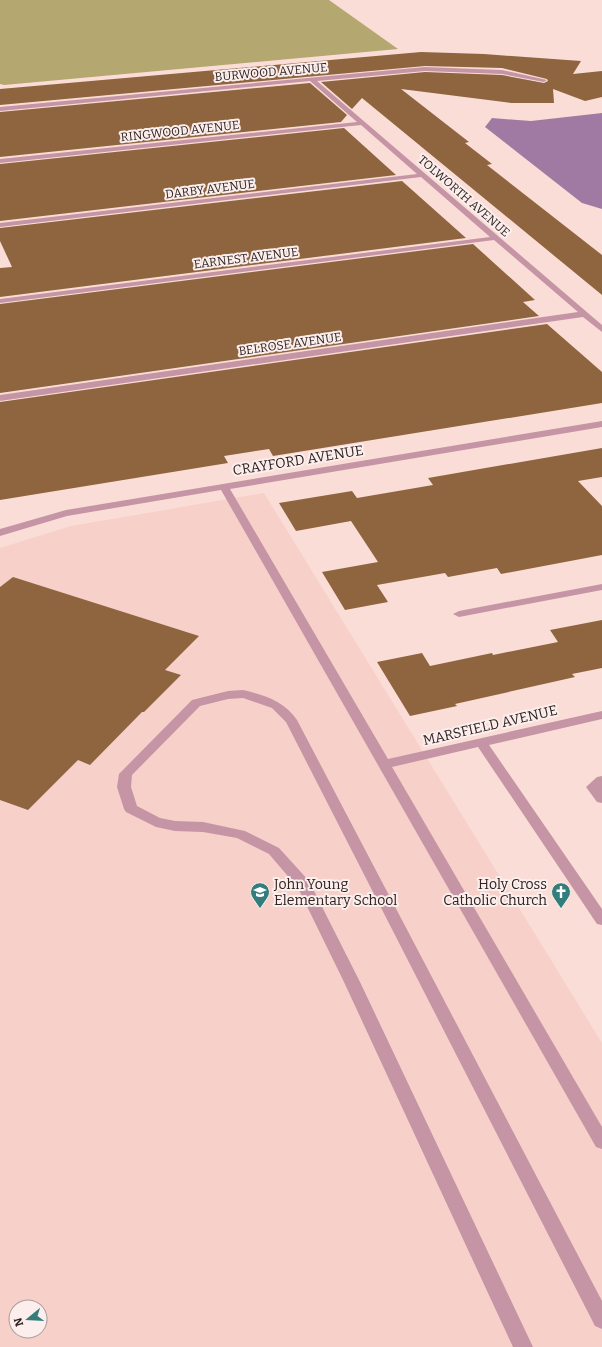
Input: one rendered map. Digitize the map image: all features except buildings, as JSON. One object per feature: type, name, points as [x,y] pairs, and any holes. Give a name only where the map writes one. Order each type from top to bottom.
[{"type":"street","name":"BURWOOD AVENUE","points":[[0,109],[424,69],[502,72],[544,80]]},
{"type":"street","name":"TOLWORTH AVENUE","points":[[311,79],[602,329]]},
{"type":"street","name":"RINGWOOD AVENUE","points":[[0,161],[362,123]]},
{"type":"street","name":"DARBY AVENUE","points":[[0,225],[423,175]]},
{"type":"street","name":"EARNEST AVENUE","points":[[0,301],[496,238]]},
{"type":"street","name":"BELROSE AVENUE","points":[[0,398],[584,314]]},
{"type":"street","name":"CRAYFORD AVENUE","points":[[0,533],[28,523],[66,513],[602,424]]},
{"type":"street","points":[[224,487],[602,1142]]},
{"type":"street","points":[[459,614],[602,587]]},
{"type":"street","points":[[523,1347],[352,982],[304,885],[274,851],[240,834],[204,827],[175,826],[156,822],[131,809],[124,787],[126,774],[196,703],[228,695],[243,694],[260,698],[276,705],[291,720],[602,1320]]},
{"type":"street","name":"MARSFIELD AVENUE","points":[[384,764],[602,715]]},
{"type":"street","points":[[481,742],[602,920]]},
{"type":"street","points":[[602,780],[593,787],[602,799]]},
{"type":"shaded area","points":[[0,0],[329,0],[398,49],[4,85],[0,84]]},
{"type":"shaded area","points":[[602,113],[602,209],[582,203],[485,127],[492,118],[531,121]]},
{"type":"shaded area","name":"John Young Elementary School","points":[[264,493],[602,1043],[602,1347],[0,1347],[0,548],[71,526]]},
{"type":"place","name":"John Young Elementary School","points":[[260,909]]},
{"type":"place","name":"Holy Cross Catholic Church","points":[[561,909]]}]
